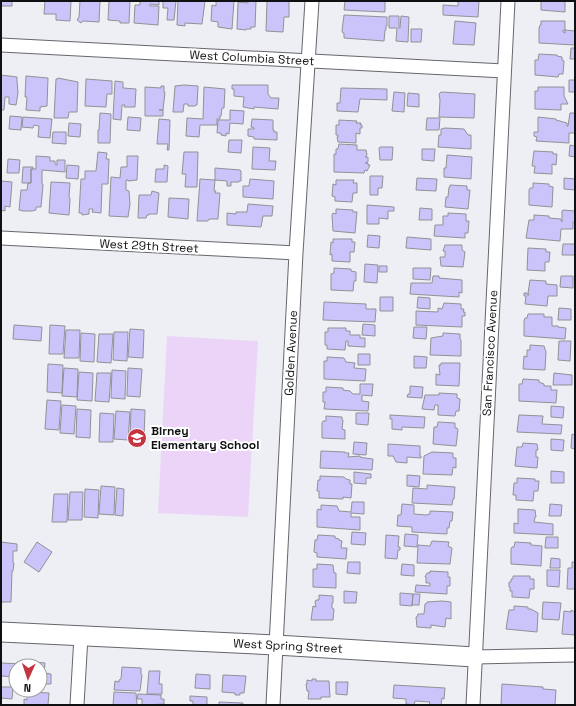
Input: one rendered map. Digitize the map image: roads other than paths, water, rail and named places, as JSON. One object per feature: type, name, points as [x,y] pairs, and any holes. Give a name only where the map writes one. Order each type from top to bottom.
[{"type":"street","name":"Golden Avenue","points":[[273,705],[296,253],[312,1]]},
{"type":"street","name":"San Francisco Avenue","points":[[473,705],[508,1]]},
{"type":"street","name":"West Columbia Street","points":[[1,45],[504,71]]},
{"type":"street","name":"West 29th Street","points":[[1,238],[296,253]]},
{"type":"street","name":"West Spring Street","points":[[1,632],[276,645],[475,657],[575,655]]},
{"type":"street","points":[[77,705],[81,636]]},
{"type":"place","name":"Birney Elementary School","points":[[137,438]]}]
